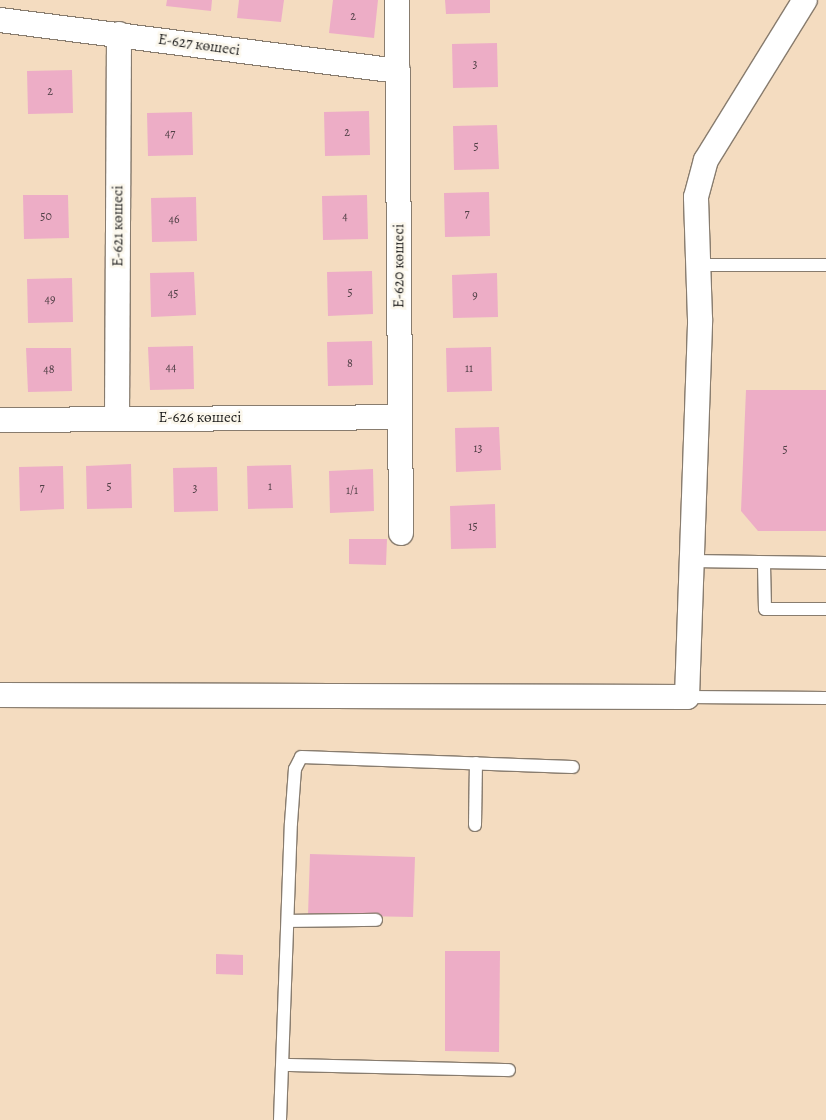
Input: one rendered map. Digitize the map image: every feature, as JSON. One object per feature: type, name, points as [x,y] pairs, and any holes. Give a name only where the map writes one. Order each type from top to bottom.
[{"type":"street","name":"Е-620 көшесі","points":[[397,0],[401,533]]},
{"type":"street","points":[[0,694],[687,696],[692,561],[698,266],[696,197],[706,160],[805,0]]},
{"type":"street","name":"Е-627 көшесі","points":[[0,20],[119,34],[398,72]]},
{"type":"street","name":"Е-621 көшесі","points":[[118,419],[119,34]]},
{"type":"street","name":"Е-626 көшесі","points":[[0,420],[400,417]]},
{"type":"lane","points":[[698,266],[826,266]]},
{"type":"lane","points":[[692,561],[764,565],[826,563]]},
{"type":"lane","points":[[764,565],[765,609],[826,609]]},
{"type":"lane","points":[[687,696],[826,698]]},
{"type":"lane","points":[[280,1120],[285,1065],[295,769],[301,757],[573,767]]},
{"type":"lane","points":[[475,826],[476,764]]},
{"type":"lane","points":[[289,921],[376,920]]},
{"type":"lane","points":[[285,1065],[509,1070]]},
{"type":"building","points":[[167,0],[212,0],[211,11],[166,6]]},
{"type":"building","points":[[239,0],[284,0],[281,22],[237,18]]},
{"type":"building","points":[[333,0],[378,0],[374,38],[329,33]]},
{"type":"building","points":[[445,0],[490,0],[490,13],[446,14]]},
{"type":"building","points":[[497,43],[498,87],[453,88],[452,44]]},
{"type":"building","points":[[72,70],[73,113],[28,114],[27,71]]},
{"type":"building","points":[[369,111],[370,155],[325,156],[324,112]]},
{"type":"building","points":[[192,112],[193,155],[148,156],[147,113]]},
{"type":"building","points":[[497,125],[499,169],[454,170],[453,126]]},
{"type":"building","points":[[489,192],[490,236],[445,237],[444,193]]},
{"type":"building","points":[[23,195],[68,195],[69,238],[24,239]]},
{"type":"building","points":[[367,195],[368,239],[323,240],[322,196]]},
{"type":"building","points":[[196,197],[197,241],[152,242],[151,198]]},
{"type":"building","points":[[372,271],[373,314],[328,316],[327,272]]},
{"type":"building","points":[[194,272],[196,315],[151,317],[150,273]]},
{"type":"building","points":[[497,273],[498,317],[453,318],[452,275]]},
{"type":"building","points":[[72,278],[73,322],[28,323],[27,279]]},
{"type":"building","points":[[372,341],[373,385],[328,386],[327,342]]},
{"type":"building","points":[[193,346],[194,389],[150,390],[148,347]]},
{"type":"building","points":[[491,347],[492,391],[447,392],[446,348]]},
{"type":"building","points":[[26,348],[71,348],[72,391],[28,392]]},
{"type":"building","points":[[746,390],[826,390],[826,531],[758,531],[741,511]]},
{"type":"building","points":[[499,427],[501,470],[456,472],[455,428]]},
{"type":"building","points":[[131,464],[132,508],[87,509],[86,466]]},
{"type":"building","points":[[291,465],[293,508],[248,509],[247,466]]},
{"type":"building","points":[[63,466],[64,509],[20,511],[19,467]]},
{"type":"building","points":[[217,467],[218,511],[174,512],[173,468]]},
{"type":"building","points":[[373,469],[374,511],[330,513],[329,471]]},
{"type":"building","points":[[495,504],[496,548],[451,549],[450,506]]},
{"type":"building","points":[[349,539],[387,539],[386,565],[349,564]]},
{"type":"building","points":[[310,854],[415,857],[413,917],[308,915]]},
{"type":"building","points":[[445,951],[500,951],[499,1052],[445,1051]]},
{"type":"building","points":[[216,954],[243,955],[243,975],[216,974]]}]
